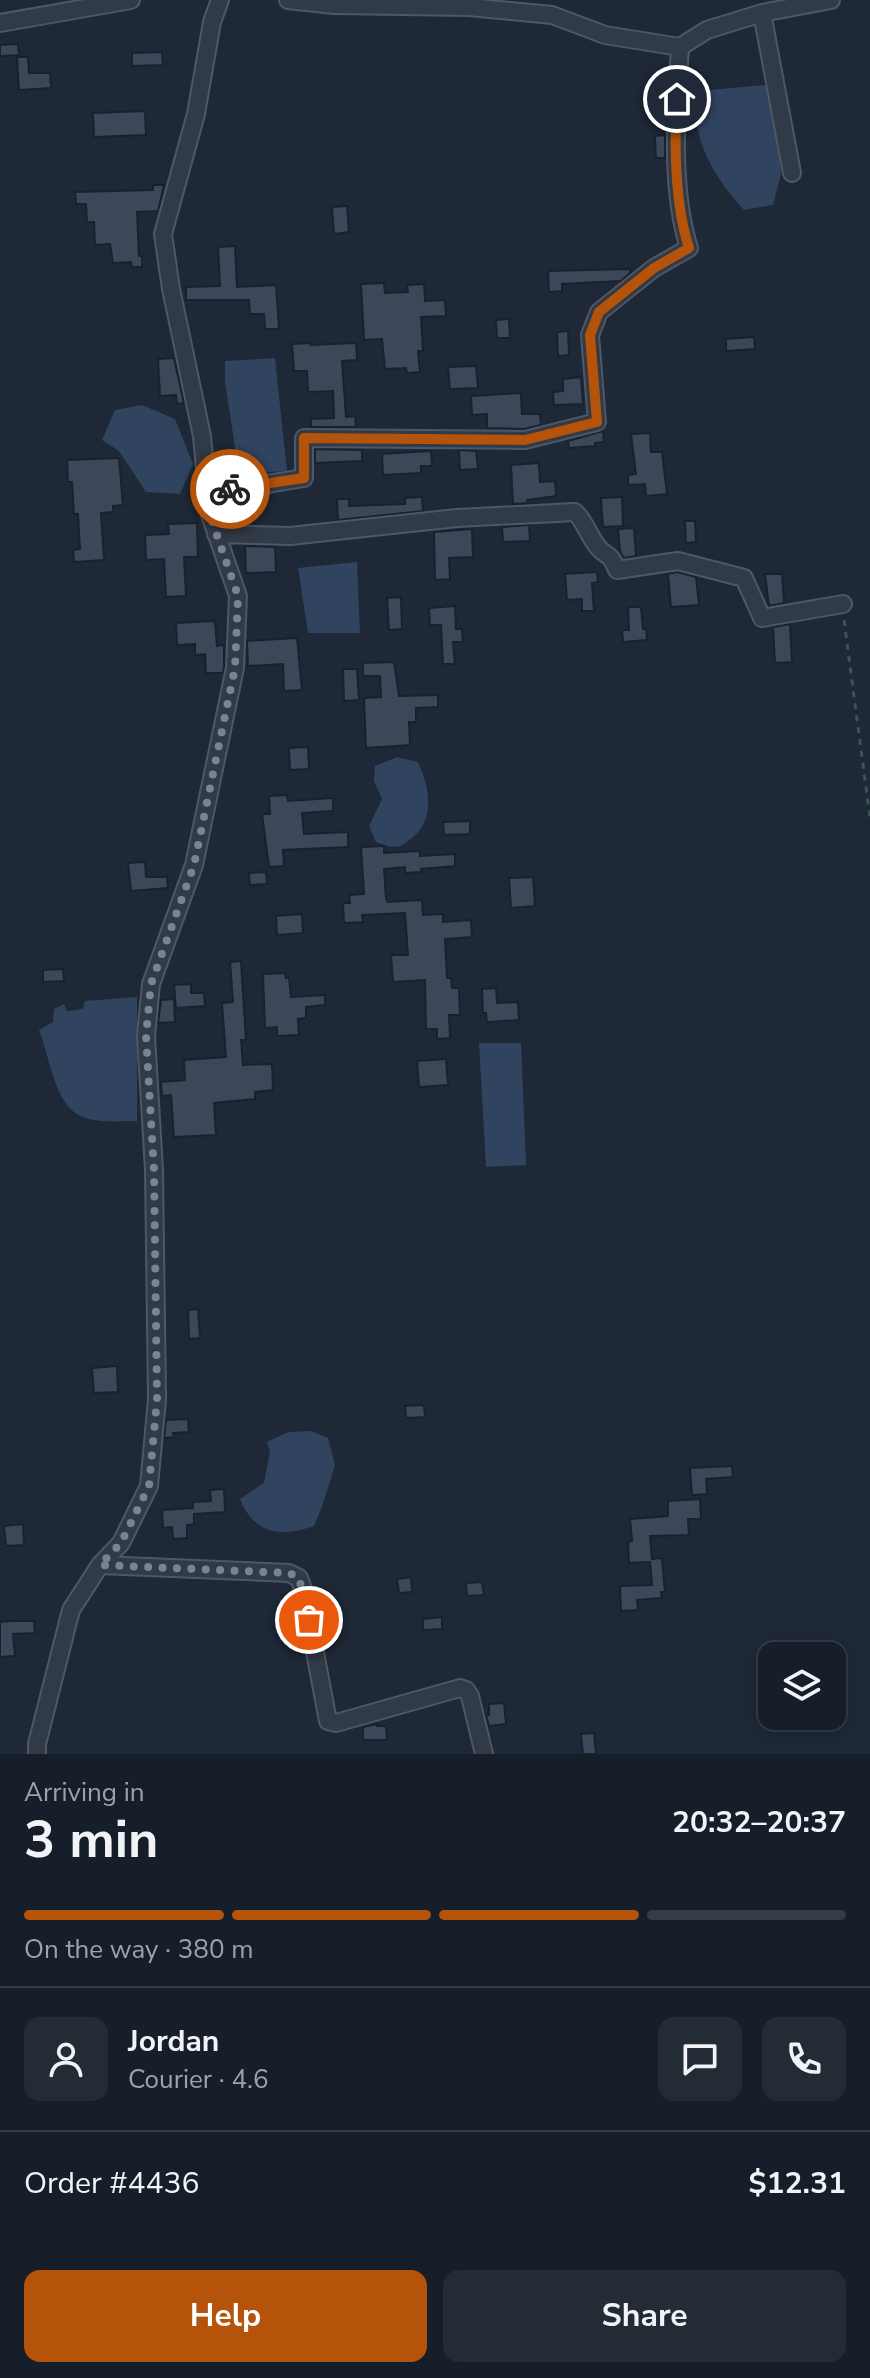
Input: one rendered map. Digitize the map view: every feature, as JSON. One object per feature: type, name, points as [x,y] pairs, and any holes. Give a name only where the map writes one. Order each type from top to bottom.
[{"type":"street","points":[[0,23],[131,0]]},
{"type":"street","points":[[37,1754],[71,1610],[100,1565],[121,1543],[149,1486],[157,1399],[158,1317],[146,1036],[151,984],[194,865],[235,668],[238,596],[209,512],[202,436],[163,234],[196,114],[212,22],[220,0]]},
{"type":"street","points":[[288,0],[334,5],[553,7],[605,35],[680,47],[707,30],[762,13],[831,0]]},
{"type":"street","points":[[762,13],[792,173]]},
{"type":"street","points":[[207,488],[237,489],[304,478],[304,438],[525,440],[597,422],[590,335],[599,312],[654,268],[689,248],[682,226],[675,125],[680,47]]},
{"type":"street","points":[[216,534],[290,536],[457,518],[575,512],[584,521],[598,547],[612,557],[617,570],[678,561],[744,578],[762,618],[843,604]]},
{"type":"street","points":[[100,1565],[289,1573],[299,1578],[303,1589],[328,1721],[336,1723],[460,1688],[470,1696],[484,1754]]},
{"type":"path","points":[[843,604],[870,818]]},
{"type":"water","points":[[765,85],[774,100],[781,173],[773,205],[744,210],[723,184],[706,155],[700,140],[696,107],[699,91]]},
{"type":"water","points":[[275,358],[287,471],[239,474],[225,382],[225,361]]},
{"type":"water","points":[[142,405],[175,419],[193,464],[180,494],[146,492],[119,451],[102,440],[115,410]]},
{"type":"water","points":[[357,562],[360,633],[308,633],[298,568]]},
{"type":"water","points":[[397,757],[418,762],[428,803],[419,831],[404,844],[395,847],[376,842],[369,826],[382,799],[374,781],[375,766]]},
{"type":"water","points":[[137,997],[137,1121],[86,1118],[67,1105],[60,1094],[39,1030],[53,1022],[54,1009],[64,1004],[67,1011],[83,1009],[85,1001]]},
{"type":"water","points":[[479,1043],[521,1043],[526,1165],[486,1167]]},
{"type":"water","points":[[311,1431],[328,1438],[335,1465],[314,1526],[280,1532],[261,1526],[246,1511],[240,1499],[264,1483],[270,1452],[267,1442],[288,1432]]},
{"type":"building","points":[[18,44],[19,55],[0,56],[0,45]]},
{"type":"building","points":[[162,52],[163,65],[132,66],[132,53]]},
{"type":"building","points":[[17,57],[28,57],[29,73],[50,73],[51,88],[19,90]]},
{"type":"building","points":[[145,111],[146,135],[94,137],[93,113]]},
{"type":"building","points":[[665,135],[665,158],[656,158],[655,136]]},
{"type":"building","points":[[153,185],[164,185],[158,211],[137,212],[142,267],[132,267],[131,262],[113,263],[110,244],[95,245],[94,222],[87,222],[86,204],[76,204],[75,192],[153,190]]},
{"type":"building","points":[[347,206],[349,232],[334,234],[332,207]]},
{"type":"building","points":[[235,246],[237,287],[276,285],[279,329],[265,329],[264,314],[250,314],[249,300],[186,300],[186,287],[220,286],[218,247]]},
{"type":"building","points":[[630,269],[621,281],[562,284],[562,291],[549,292],[548,271]]},
{"type":"building","points":[[384,283],[385,293],[408,292],[407,285],[424,284],[425,301],[445,300],[446,316],[421,317],[423,351],[418,351],[420,372],[407,373],[406,368],[385,369],[382,339],[364,340],[361,284]]},
{"type":"building","points":[[509,319],[510,338],[497,338],[496,320]]},
{"type":"building","points":[[568,331],[569,355],[558,356],[557,332]]},
{"type":"building","points":[[754,337],[755,349],[726,351],[726,339]]},
{"type":"building","points":[[356,343],[357,360],[342,361],[346,417],[355,416],[356,427],[311,427],[311,419],[334,418],[333,391],[308,392],[307,371],[294,371],[292,344]]},
{"type":"building","points":[[174,358],[184,403],[177,404],[176,395],[160,396],[158,359]]},
{"type":"building","points":[[476,366],[478,388],[450,389],[448,367]]},
{"type":"building","points":[[581,377],[583,404],[554,405],[553,392],[563,391],[563,379]]},
{"type":"building","points":[[521,393],[522,414],[540,414],[541,425],[524,429],[487,428],[487,414],[472,415],[471,396]]},
{"type":"building","points":[[603,431],[604,442],[595,443],[595,446],[569,448],[568,441]]},
{"type":"building","points":[[650,433],[651,452],[662,452],[667,494],[646,496],[645,484],[628,485],[628,475],[636,474],[631,434]]},
{"type":"building","points":[[315,449],[362,450],[362,461],[315,463]]},
{"type":"building","points":[[459,450],[476,451],[478,469],[460,470]]},
{"type":"building","points":[[431,451],[432,466],[421,466],[421,473],[383,475],[382,454]]},
{"type":"building","points":[[119,458],[123,505],[113,506],[113,512],[101,513],[104,560],[74,562],[73,550],[80,549],[78,514],[74,514],[67,460]]},
{"type":"building","points":[[539,463],[540,482],[555,481],[556,496],[513,504],[511,465]]},
{"type":"building","points":[[422,497],[423,511],[338,520],[337,499],[349,499],[349,506],[405,504],[405,498]]},
{"type":"building","points":[[622,497],[623,526],[603,527],[601,498]]},
{"type":"building","points":[[685,521],[695,521],[696,542],[686,543]]},
{"type":"building","points":[[197,523],[198,557],[184,557],[186,596],[166,597],[164,559],[146,560],[145,535],[169,534],[168,524]]},
{"type":"building","points":[[529,525],[530,541],[503,542],[502,527]]},
{"type":"building","points":[[634,528],[636,556],[624,558],[620,552],[618,529]]},
{"type":"building","points":[[472,529],[473,557],[449,558],[450,579],[435,580],[434,532]]},
{"type":"building","points":[[245,546],[275,547],[276,572],[246,573]]},
{"type":"building","points":[[597,572],[598,582],[592,583],[594,611],[582,611],[582,599],[567,600],[565,574]]},
{"type":"building","points":[[677,572],[696,577],[699,605],[671,607],[668,574]]},
{"type":"building","points":[[765,574],[782,574],[784,603],[769,606]]},
{"type":"building","points":[[401,597],[402,629],[389,630],[387,598]]},
{"type":"building","points":[[455,606],[456,629],[462,629],[463,642],[453,642],[455,664],[443,664],[441,625],[430,625],[429,608]]},
{"type":"building","points":[[628,607],[641,607],[647,640],[623,642],[622,630],[629,630]]},
{"type":"building","points":[[215,621],[217,646],[224,645],[223,673],[206,673],[205,654],[195,655],[195,644],[177,645],[176,623]]},
{"type":"building","points":[[790,624],[792,662],[775,663],[773,627]]},
{"type":"building","points":[[297,638],[302,690],[284,691],[283,664],[248,666],[247,641]]},
{"type":"building","points":[[394,662],[399,696],[438,695],[438,707],[416,708],[416,722],[409,722],[410,745],[366,748],[364,698],[381,697],[380,676],[363,676],[363,663]]},
{"type":"building","points":[[343,669],[357,669],[359,700],[344,701]]},
{"type":"building","points":[[308,747],[309,769],[290,770],[289,748]]},
{"type":"building","points":[[287,795],[288,801],[333,798],[333,811],[302,813],[304,834],[348,832],[348,847],[283,850],[284,866],[269,867],[262,814],[270,814],[269,796]]},
{"type":"building","points":[[470,821],[470,834],[444,835],[443,822]]},
{"type":"building","points":[[384,846],[384,853],[420,851],[420,856],[455,854],[455,866],[405,873],[405,867],[384,869],[388,902],[422,900],[423,915],[443,914],[443,922],[471,920],[472,937],[445,939],[447,978],[451,978],[452,988],[459,988],[460,1015],[449,1015],[450,1038],[437,1039],[437,1029],[426,1029],[425,980],[393,982],[391,955],[408,955],[405,913],[362,915],[363,922],[344,923],[343,903],[350,903],[349,895],[364,894],[361,847]]},
{"type":"building","points":[[145,862],[146,877],[167,877],[168,888],[131,891],[128,863]]},
{"type":"building","points":[[266,872],[267,884],[250,885],[249,873]]},
{"type":"building","points":[[533,877],[535,906],[511,908],[509,878]]},
{"type":"building","points":[[302,914],[303,933],[277,935],[276,916]]},
{"type":"building","points":[[241,961],[246,1040],[241,1040],[243,1065],[272,1064],[273,1090],[255,1092],[255,1099],[214,1103],[216,1135],[174,1137],[171,1095],[162,1096],[161,1082],[185,1080],[184,1060],[226,1057],[222,1003],[233,1002],[230,962]]},
{"type":"building","points":[[63,969],[64,981],[43,982],[43,970]]},
{"type":"building","points":[[285,973],[289,978],[291,997],[325,995],[325,1005],[306,1007],[306,1018],[298,1019],[299,1035],[277,1036],[277,1027],[265,1028],[263,974]]},
{"type":"building","points":[[191,984],[191,993],[204,993],[205,1006],[176,1008],[174,985]]},
{"type":"building","points":[[496,988],[497,1003],[518,1002],[519,1020],[487,1022],[486,1013],[483,1013],[482,989]]},
{"type":"building","points":[[174,999],[175,1022],[158,1023],[161,1000]]},
{"type":"building","points":[[446,1059],[448,1085],[419,1087],[417,1061]]},
{"type":"building","points":[[198,1309],[200,1338],[189,1339],[188,1310]]},
{"type":"building","points":[[117,1366],[118,1392],[94,1393],[92,1368]]},
{"type":"building","points":[[424,1405],[425,1417],[406,1418],[405,1406]]},
{"type":"building","points":[[188,1419],[189,1432],[173,1433],[174,1437],[164,1438],[166,1420]]},
{"type":"building","points":[[732,1466],[733,1477],[706,1479],[707,1494],[692,1495],[690,1468]]},
{"type":"building","points":[[224,1489],[225,1512],[194,1514],[194,1524],[187,1525],[187,1538],[173,1539],[172,1527],[163,1528],[162,1510],[193,1508],[193,1502],[211,1501],[210,1490]]},
{"type":"building","points":[[700,1499],[701,1519],[688,1519],[689,1535],[650,1536],[652,1559],[662,1558],[665,1592],[661,1592],[662,1598],[637,1600],[638,1610],[621,1611],[620,1586],[652,1585],[650,1562],[629,1563],[628,1542],[632,1541],[630,1519],[668,1516],[668,1501]]},
{"type":"building","points":[[23,1524],[24,1545],[6,1546],[4,1526]]},
{"type":"building","points":[[411,1577],[412,1592],[399,1593],[397,1579]]},
{"type":"building","points":[[482,1582],[484,1595],[467,1596],[466,1583]]},
{"type":"building","points":[[442,1617],[442,1629],[423,1630],[423,1619]]},
{"type":"building","points":[[34,1621],[35,1633],[13,1634],[15,1656],[0,1657],[0,1622]]},
{"type":"building","points":[[504,1703],[506,1724],[489,1726],[486,1715],[489,1715],[489,1704]]},
{"type":"building","points":[[386,1726],[387,1740],[363,1740],[363,1727]]},
{"type":"building","points":[[594,1733],[596,1754],[583,1754],[581,1734]]},
{"type":"way so far","points":[[230,489],[207,488],[209,512],[238,596],[235,668],[194,865],[151,984],[146,1036],[158,1317],[157,1399],[149,1486],[121,1543],[100,1565],[289,1573],[299,1578],[309,1620]]},
{"type":"route","points":[[230,489],[304,478],[304,438],[525,440],[597,422],[590,335],[599,312],[654,268],[689,248],[682,226],[675,125],[677,99]]}]
